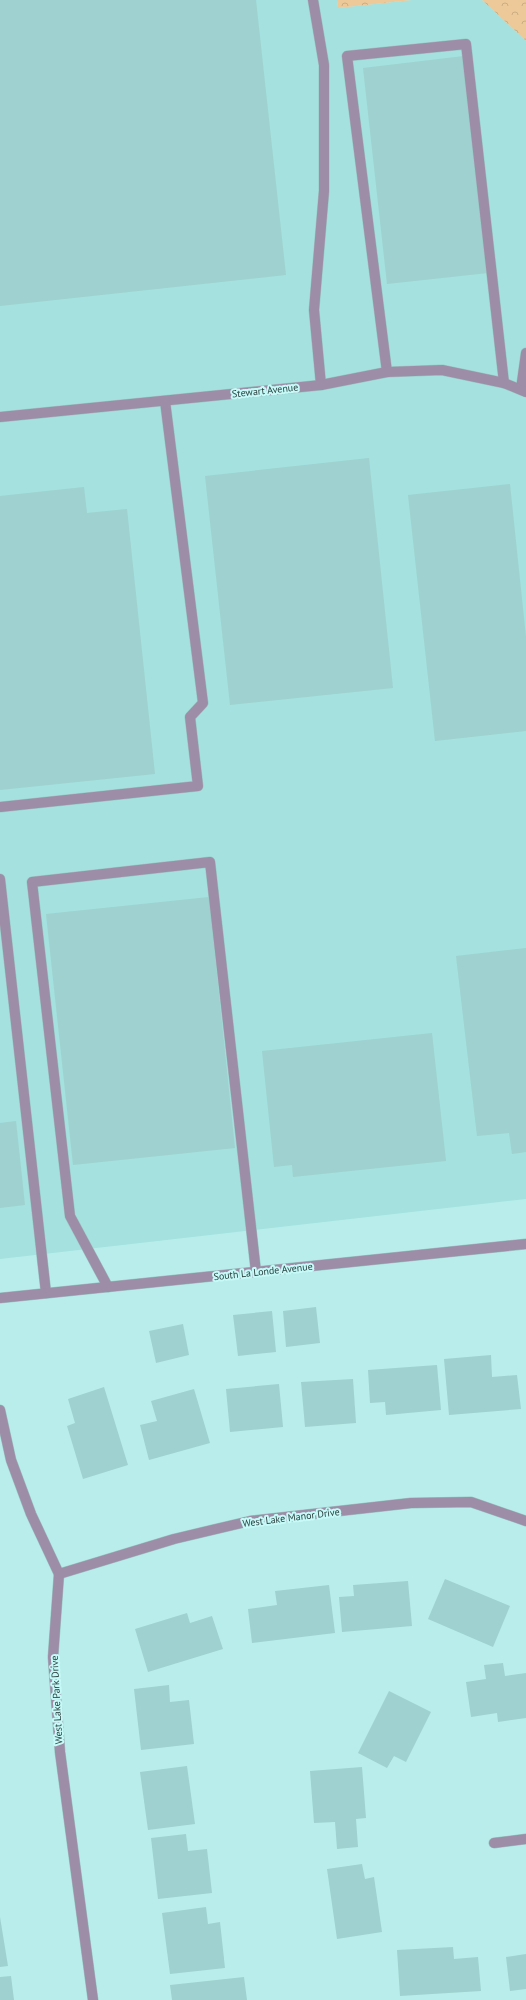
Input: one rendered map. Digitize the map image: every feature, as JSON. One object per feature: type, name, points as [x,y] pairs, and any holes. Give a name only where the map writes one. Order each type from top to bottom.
[{"type":"street","points":[[313,0],[324,65],[324,191],[314,310],[321,384]]},
{"type":"street","points":[[387,372],[347,56],[466,44],[504,383]]},
{"type":"street","points":[[523,390],[526,353]]},
{"type":"street","name":"Stewart Avenue","points":[[0,417],[321,384],[387,372],[442,370],[504,383],[523,390]]},
{"type":"street","points":[[0,807],[198,786],[190,716],[203,703],[165,401]]},
{"type":"street","points":[[108,1287],[70,1216],[32,882],[210,862],[256,1272]]},
{"type":"street","points":[[0,879],[46,1293]]},
{"type":"street","name":"South La Londe Avenue","points":[[0,1298],[526,1244]]},
{"type":"street","name":"West Lake Park Drive","points":[[0,1410],[12,1460],[32,1514],[59,1574],[53,1656],[60,1752],[93,2000]]},
{"type":"street","name":"West Lake Manor Drive","points":[[59,1574],[174,1539],[258,1520],[411,1503],[471,1502],[526,1521]]},
{"type":"street","points":[[494,1843],[526,1839]]},
{"type":"shaded area","points":[[0,0],[337,0],[338,8],[412,0],[482,0],[526,41],[526,1199],[0,1259]]},
{"type":"green space","points":[[337,0],[412,0],[338,8]]},
{"type":"green space","points":[[482,0],[526,0],[526,41]]},
{"type":"building","points":[[0,0],[256,0],[286,275],[0,306]]},
{"type":"building","points":[[464,56],[488,273],[387,284],[363,68]]},
{"type":"building","points":[[369,458],[393,688],[230,705],[205,476]]},
{"type":"building","points":[[510,484],[526,637],[526,731],[435,741],[408,495]]},
{"type":"building","points":[[84,487],[87,513],[127,509],[155,774],[0,790],[0,496]]},
{"type":"building","points":[[209,897],[235,1148],[73,1165],[46,914]]},
{"type":"building","points":[[526,948],[526,1152],[512,1154],[509,1133],[477,1136],[456,956]]},
{"type":"building","points":[[432,1033],[446,1161],[293,1177],[292,1165],[274,1167],[262,1051]]},
{"type":"building","points":[[16,1121],[25,1205],[0,1208],[0,1123]]},
{"type":"building","points":[[316,1307],[320,1343],[286,1347],[283,1311]]},
{"type":"building","points":[[272,1311],[276,1352],[238,1356],[233,1315]]},
{"type":"building","points":[[183,1324],[189,1355],[156,1363],[149,1331]]},
{"type":"building","points":[[491,1355],[492,1377],[517,1375],[521,1409],[449,1415],[444,1359]]},
{"type":"building","points":[[437,1365],[441,1410],[386,1415],[385,1402],[370,1403],[368,1370]]},
{"type":"building","points":[[353,1379],[356,1423],[305,1427],[301,1382]]},
{"type":"building","points":[[279,1384],[283,1427],[230,1432],[226,1389]]},
{"type":"building","points":[[104,1387],[128,1465],[83,1479],[67,1426],[75,1423],[68,1399]]},
{"type":"building","points":[[194,1389],[210,1443],[149,1460],[140,1425],[157,1421],[151,1401]]},
{"type":"building","points":[[445,1579],[510,1606],[493,1647],[428,1619]]},
{"type":"building","points":[[408,1581],[412,1626],[342,1632],[339,1597],[354,1596],[353,1585]]},
{"type":"building","points":[[329,1585],[335,1633],[252,1643],[248,1609],[277,1605],[275,1591]]},
{"type":"building","points":[[187,1613],[190,1623],[212,1616],[223,1649],[148,1672],[135,1629]]},
{"type":"building","points":[[503,1663],[505,1676],[526,1673],[526,1718],[498,1722],[497,1713],[471,1717],[466,1682],[486,1679],[484,1665]]},
{"type":"building","points":[[169,1685],[170,1702],[189,1700],[194,1744],[141,1750],[134,1689]]},
{"type":"building","points":[[389,1691],[431,1712],[406,1762],[394,1756],[387,1768],[358,1753]]},
{"type":"building","points":[[187,1766],[195,1824],[148,1830],[140,1772]]},
{"type":"building","points":[[362,1767],[366,1818],[356,1819],[358,1847],[337,1849],[335,1822],[314,1823],[310,1771]]},
{"type":"building","points":[[186,1834],[188,1851],[207,1849],[212,1893],[158,1899],[151,1838]]},
{"type":"building","points":[[362,1864],[365,1879],[374,1877],[382,1932],[337,1939],[327,1869]]},
{"type":"building","points":[[206,1907],[208,1924],[220,1922],[225,1968],[170,1974],[162,1913]]},
{"type":"building","points":[[0,1917],[8,1966],[0,1967]]},
{"type":"building","points":[[453,1947],[454,1959],[478,1957],[481,1991],[400,1996],[397,1950]]},
{"type":"building","points":[[526,1954],[526,1989],[510,1991],[506,1957]]},
{"type":"building","points":[[11,1976],[14,2000],[0,2000],[0,1977]]},
{"type":"building","points":[[244,1977],[247,2000],[172,2000],[170,1985]]}]
